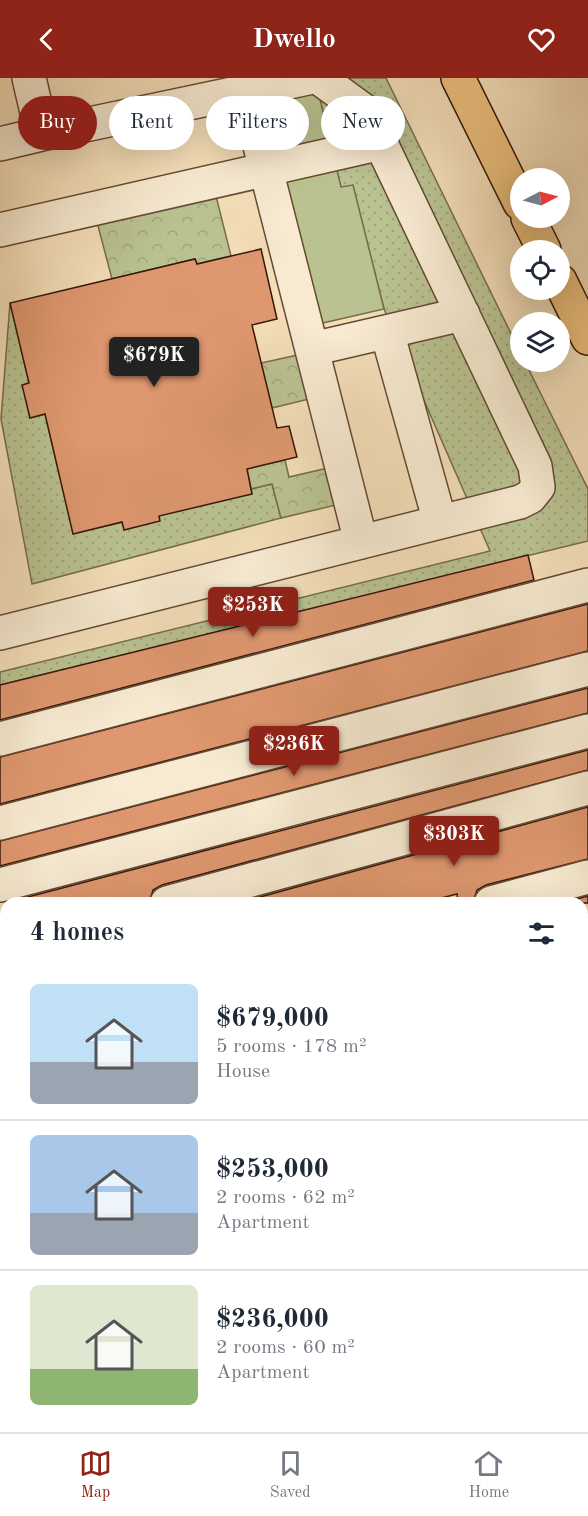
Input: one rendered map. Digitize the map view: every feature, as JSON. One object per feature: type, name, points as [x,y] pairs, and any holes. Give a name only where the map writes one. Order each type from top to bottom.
[{"type":"highway","points":[[458,78],[510,183]]},
{"type":"highway","points":[[569,300],[588,338]]},
{"type":"street","points":[[29,78],[33,96]]},
{"type":"street","points":[[97,122],[300,79],[334,96]]},
{"type":"street","points":[[246,91],[361,542]]},
{"type":"street","points":[[0,144],[18,140]]},
{"type":"street","points":[[0,230],[353,150]]},
{"type":"street","points":[[0,633],[520,502],[530,497],[538,487],[536,466],[385,150]]},
{"type":"street","points":[[312,349],[463,314]]},
{"type":"street","points":[[387,332],[440,522]]},
{"type":"street","points":[[0,739],[588,585]]},
{"type":"street","points":[[0,823],[588,669]]},
{"type":"street","points":[[0,885],[588,731]]},
{"type":"street","points":[[189,897],[588,788]]},
{"type":"street","points":[[514,897],[588,878]]},
{"type":"green space","points":[[261,78],[386,78],[395,96],[321,96],[321,104],[318,91],[298,96],[264,96]]},
{"type":"green space","points":[[318,91],[321,104],[321,150],[332,150],[341,187],[353,185],[384,309],[314,325],[276,150],[309,150],[309,96],[298,96]]},
{"type":"green space","points":[[405,117],[510,332],[510,372],[530,372],[588,489],[588,541],[0,685],[0,672],[490,551],[384,309],[353,186],[341,188],[332,150],[405,150]]},
{"type":"green space","points":[[215,192],[231,256],[197,264],[195,259],[112,279],[97,222]]},
{"type":"green space","points":[[10,303],[29,383],[23,385],[30,418],[45,414],[73,533],[252,494],[251,489],[272,484],[281,518],[32,584],[1,419]]},
{"type":"green space","points":[[298,355],[309,399],[272,408],[261,363]]},
{"type":"green space","points":[[285,460],[289,477],[328,468],[336,505],[281,518],[272,484],[251,489],[247,469]]},
{"type":"building","points":[[261,249],[277,319],[252,325],[277,428],[289,426],[297,457],[247,469],[252,494],[159,516],[160,521],[124,530],[122,522],[73,534],[45,414],[30,418],[22,385],[29,383],[10,303],[195,259],[197,264]]},
{"type":"building","points":[[528,555],[534,580],[0,720],[0,685]]},
{"type":"building","points":[[588,604],[588,651],[0,804],[0,757]]},
{"type":"building","points":[[588,688],[588,713],[0,866],[0,841]]},
{"type":"building","points":[[588,750],[588,770],[162,885],[153,890],[151,897],[28,897]]},
{"type":"building","points":[[588,807],[588,859],[486,885],[477,890],[475,897],[457,897],[457,894],[445,897],[260,897]]}]
